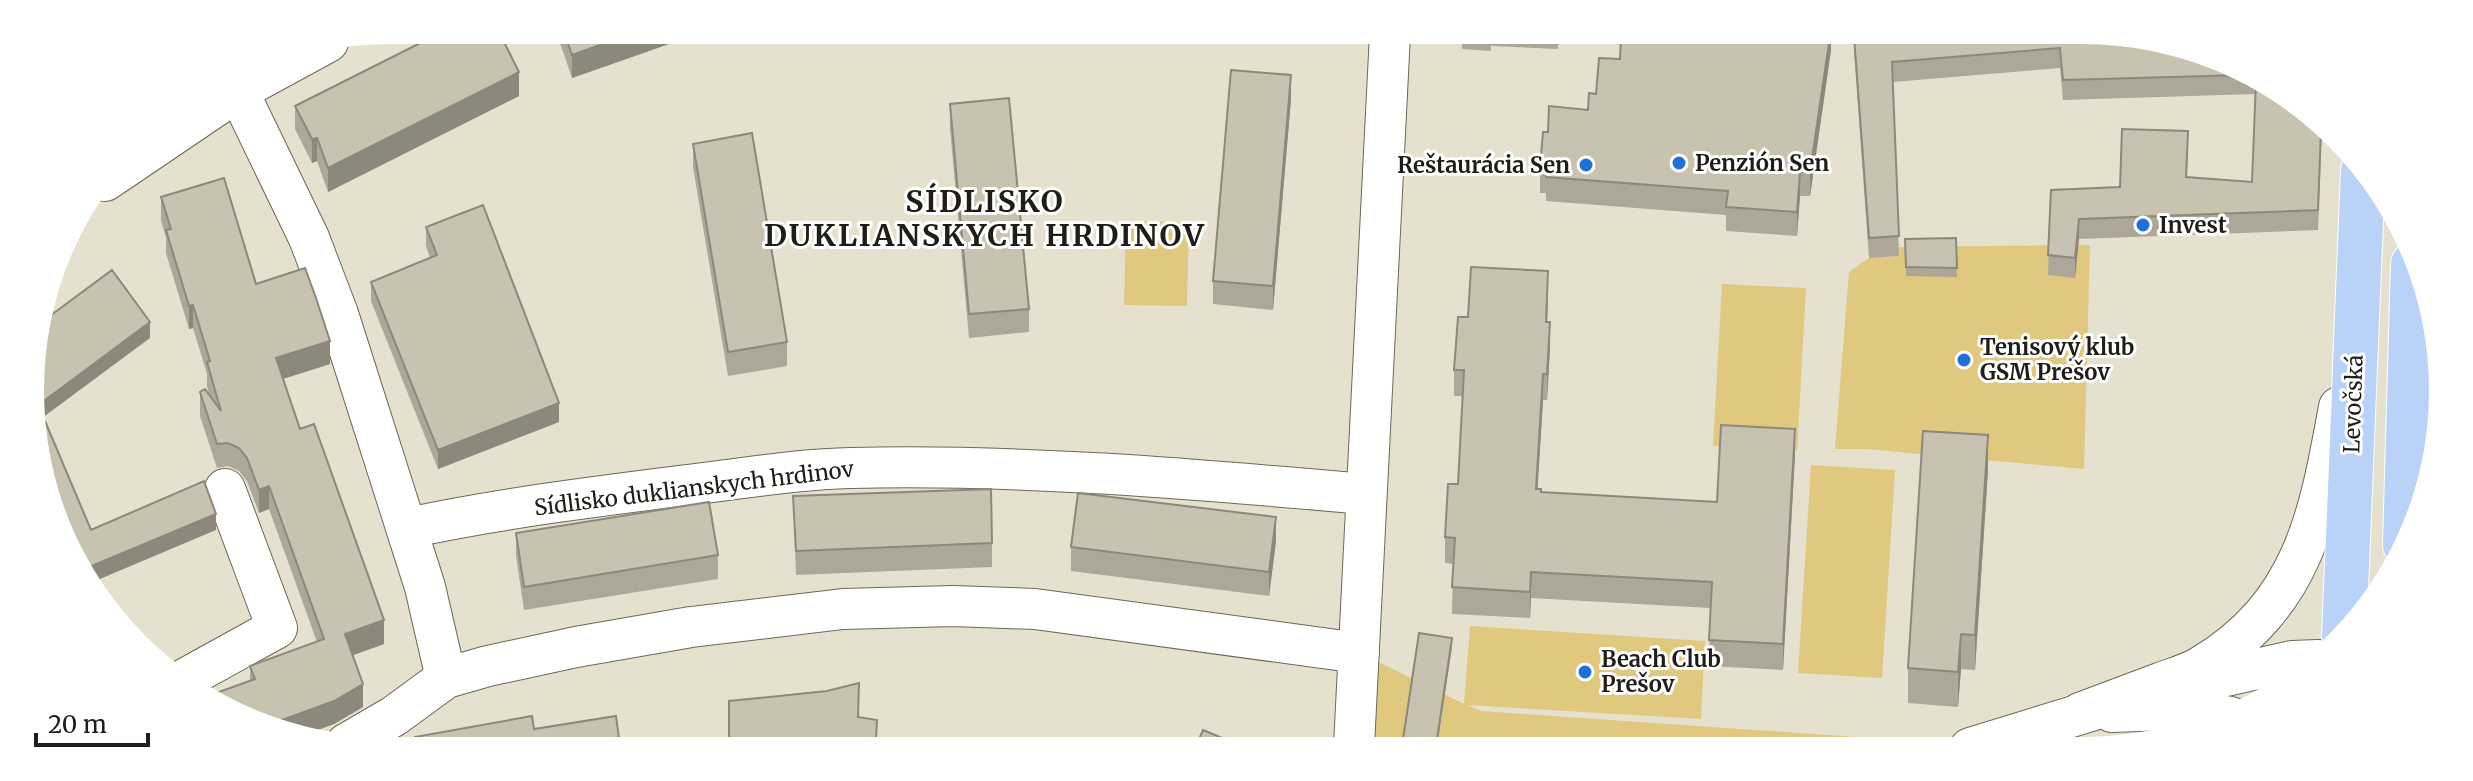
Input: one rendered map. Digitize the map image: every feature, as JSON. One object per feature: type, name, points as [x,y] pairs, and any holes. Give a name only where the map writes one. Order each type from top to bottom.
[{"type":"main road","name":"Levočská","points":[[2345,617],[2362,187]]},
{"type":"main road","points":[[2406,516],[2412,284]]},
{"type":"street","points":[[1354,737],[1389,44]]},
{"type":"street","points":[[127,166],[238,91],[303,55]]},
{"type":"street","points":[[238,91],[309,238],[338,314],[408,528],[446,678]]},
{"type":"street","points":[[2080,713],[2199,667],[2257,624],[2286,585],[2303,553],[2324,490],[2356,304]]},
{"type":"street","name":"Sídlisko duklianskych hrdinov","points":[[408,528],[642,491],[850,468],[1068,470],[1365,494]]},
{"type":"street","points":[[192,675],[277,628],[225,489]]},
{"type":"street","points":[[361,735],[394,716],[446,678],[488,666],[691,627],[843,609],[1035,609],[1359,653]]},
{"type":"street","points":[[2005,737],[2080,713],[2209,679],[2298,661]]},
{"type":"street","points":[[2080,713],[2191,709],[2210,713]]},
{"type":"shaded area","points":[[1126,221],[1189,222],[1187,306],[1124,305]]},
{"type":"shaded area","name":"Tenisový klub GSM Prešov","points":[[2090,245],[2084,469],[1866,449],[1835,449],[1849,272],[1869,258],[1899,256],[1899,247]]},
{"type":"shaded area","points":[[1722,284],[1806,288],[1797,451],[1713,446]]},
{"type":"shaded area","points":[[1811,465],[1895,470],[1882,678],[1798,673]]},
{"type":"shaded area","name":"Beach Club Prešov","points":[[1470,626],[1705,641],[1701,719],[1467,705],[1481,711],[1856,737],[1372,737],[1354,690],[1360,653],[1464,704]]},
{"type":"building","points":[[418,44],[505,44],[519,72],[328,168],[317,138],[312,139],[295,106]]},
{"type":"building","points":[[568,44],[603,44],[572,55]]},
{"type":"building","name":"Penzión Sen","points":[[1621,44],[1829,44],[1810,172],[1800,172],[1797,212],[1726,207],[1728,191],[1546,177],[1546,169],[1540,169],[1543,132],[1548,132],[1549,106],[1588,110],[1589,93],[1596,94],[1599,58],[1620,59]]},
{"type":"building","points":[[1855,44],[2105,45],[2172,56],[2227,75],[2063,80],[2060,48],[1892,62],[1899,236],[1869,238]]},
{"type":"building","points":[[1231,70],[1291,75],[1273,286],[1213,281]]},
{"type":"building","points":[[2256,90],[2321,139],[2318,210],[2079,219],[2075,258],[2048,255],[2051,190],[2120,187],[2122,129],[2188,131],[2186,177],[2252,182]]},
{"type":"building","points":[[1009,98],[1029,309],[969,314],[950,104]]},
{"type":"building","points":[[752,133],[787,342],[728,352],[693,144]]},
{"type":"building","points":[[224,178],[256,284],[305,268],[330,341],[276,358],[300,429],[314,424],[384,620],[345,634],[363,684],[334,701],[282,720],[219,692],[255,679],[250,666],[324,639],[269,486],[259,490],[247,458],[239,448],[228,443],[217,444],[200,392],[205,389],[221,411],[207,362],[210,361],[166,230],[171,229],[161,197]]},
{"type":"building","points":[[483,205],[559,403],[438,450],[371,282],[437,255],[426,227]]},
{"type":"building","points":[[1956,238],[1957,268],[1906,267],[1905,239]]},
{"type":"building","points":[[1471,267],[1548,271],[1546,322],[1550,322],[1547,374],[1543,374],[1536,489],[1541,489],[1541,492],[1717,502],[1721,425],[1795,429],[1783,644],[1709,640],[1712,582],[1531,572],[1530,592],[1452,587],[1455,538],[1445,537],[1448,484],[1458,484],[1464,370],[1454,370],[1458,317],[1468,317]]},
{"type":"building","points":[[112,270],[150,322],[44,400],[47,345],[53,314]]},
{"type":"building","points":[[46,423],[91,530],[204,481],[216,514],[91,566],[62,502]]},
{"type":"building","points":[[1923,431],[1988,435],[1975,635],[1961,634],[1958,672],[1908,668]]},
{"type":"building","points":[[991,489],[992,543],[796,551],[793,496]]},
{"type":"building","points":[[1078,493],[1276,517],[1269,572],[1071,547]]},
{"type":"building","points":[[709,502],[718,555],[524,587],[516,533]]},
{"type":"building","points":[[1419,633],[1452,638],[1437,737],[1403,737]]},
{"type":"building","points":[[859,683],[858,717],[877,720],[876,737],[729,737],[729,701],[827,691]]},
{"type":"building","points":[[532,716],[534,729],[616,716],[619,737],[415,737]]},
{"type":"building","points":[[1203,730],[1220,737],[1200,737]]},
{"type":"place","name":"Penzión Sen","points":[[1679,163]]},
{"type":"place","name":"Reštaurácia Sen","points":[[1586,165]]},
{"type":"place","name":"Invest","points":[[2143,225]]},
{"type":"place","name":"Tenisový klub GSM Prešov","points":[[1964,360]]},
{"type":"place","name":"Beach Club Prešov","points":[[1585,672]]},
{"type":"district","name":"SÍDLISKO DUKLIANSKYCH HRDINOV","points":[[985,218]]}]
